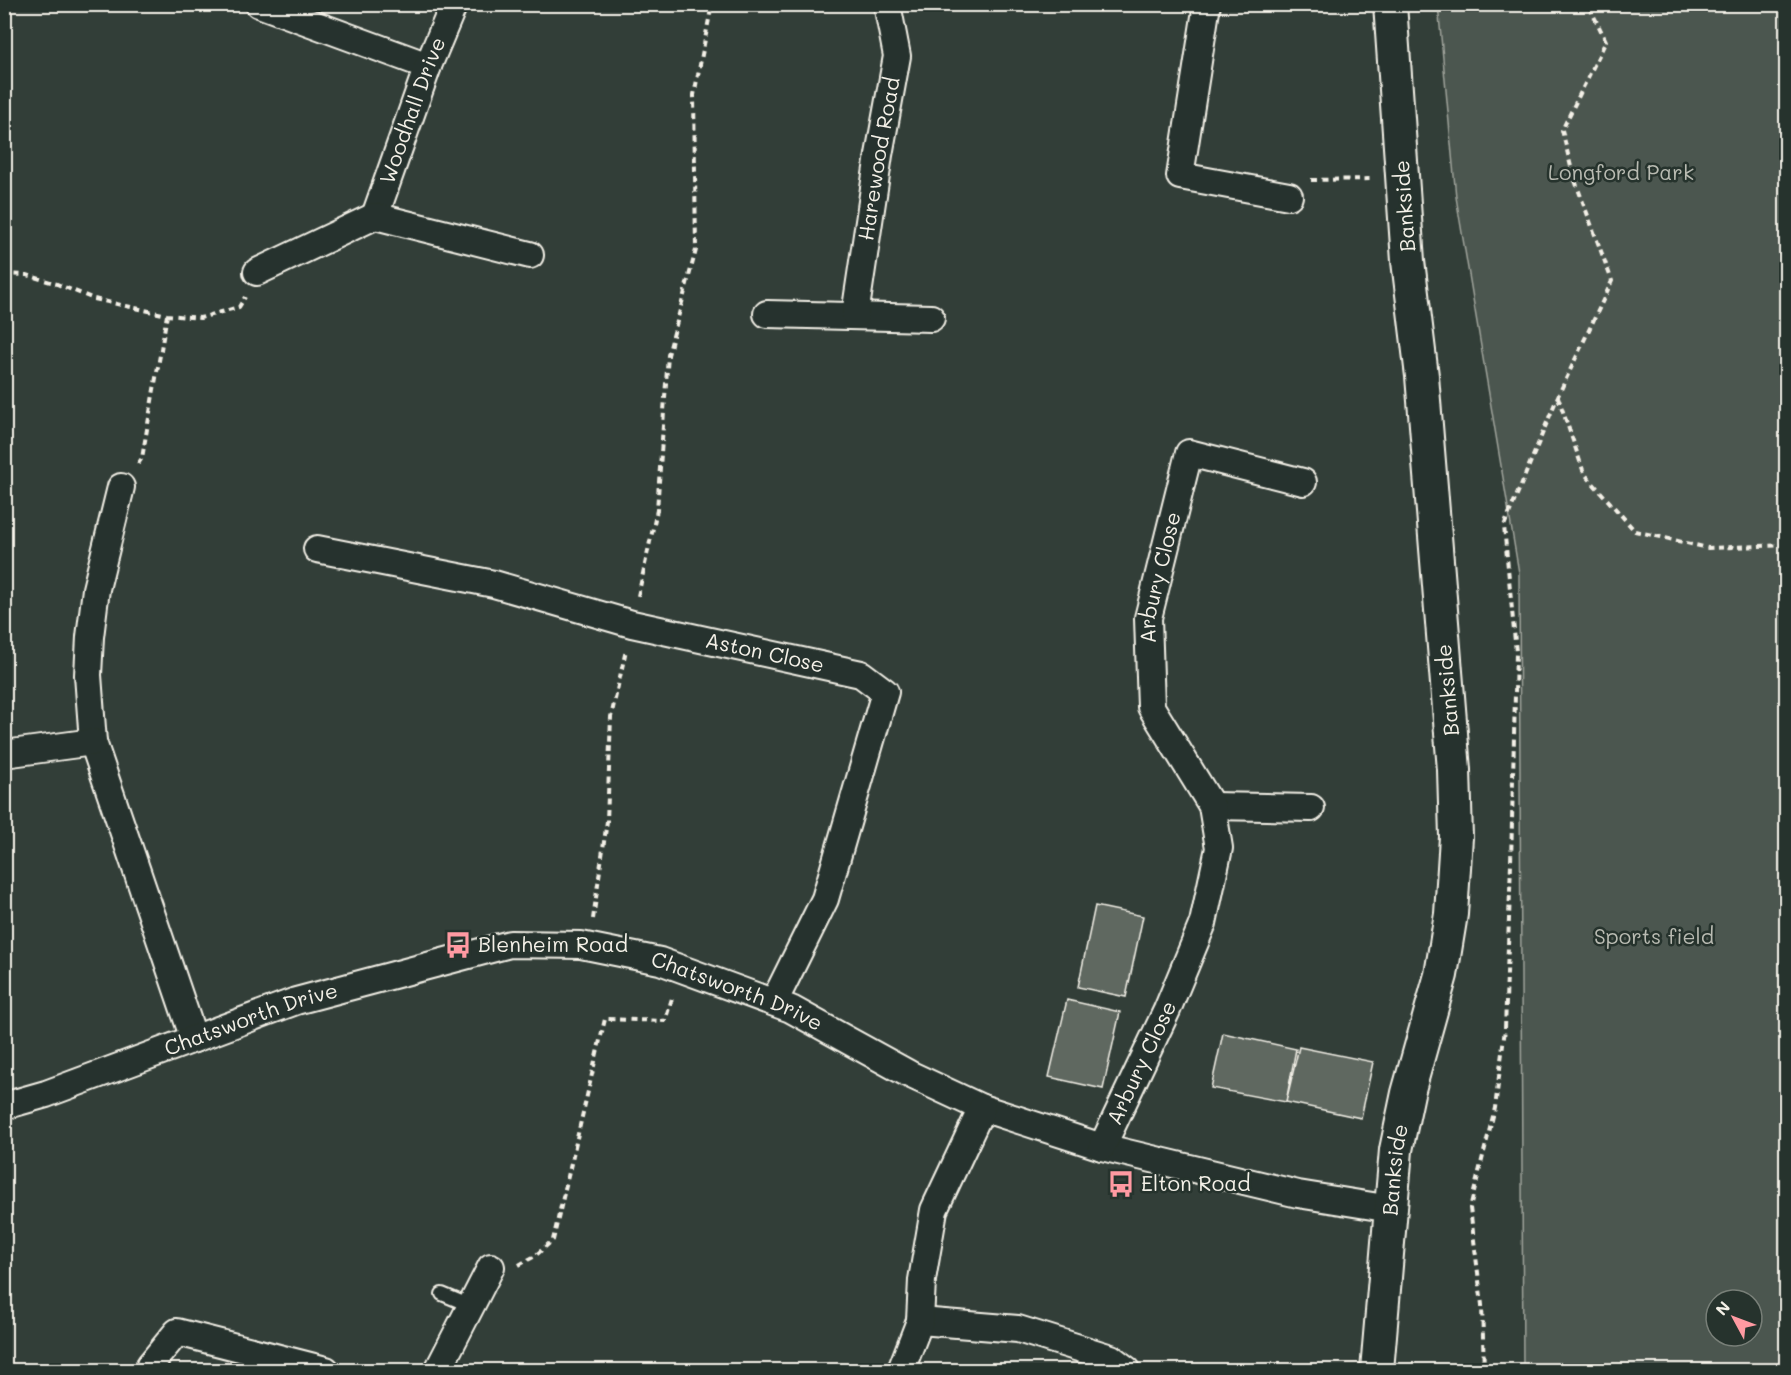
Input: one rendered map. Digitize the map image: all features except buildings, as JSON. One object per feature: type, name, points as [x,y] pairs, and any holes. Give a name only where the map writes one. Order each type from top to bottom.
[{"type":"street","points":[[259,4],[428,66]]},
{"type":"street","name":"Woodhall Drive","points":[[375,216],[428,66],[454,4]]},
{"type":"street","name":"Harewood Road","points":[[855,315],[879,155],[897,56],[887,4]]},
{"type":"street","points":[[1208,4],[1180,177],[1289,196]]},
{"type":"street","name":"Bankside","points":[[1377,1371],[1396,1150],[1408,1093],[1446,945],[1451,914],[1456,837],[1455,770],[1422,376],[1408,261],[1390,4]]},
{"type":"street","points":[[257,272],[375,216],[530,255]]},
{"type":"street","points":[[767,314],[931,318]]},
{"type":"street","name":"Arbury Close","points":[[1102,1147],[1167,1010],[1203,923],[1219,848],[1212,806],[1151,707],[1148,618],[1189,453],[1304,482]]},
{"type":"street","points":[[121,487],[96,589],[90,637],[88,675],[93,742],[195,1039]]},
{"type":"street","name":"Aston Close","points":[[317,549],[494,584],[632,624],[861,674],[885,692],[825,899],[774,1002]]},
{"type":"street","points":[[4,754],[93,742]]},
{"type":"street","points":[[1212,806],[1311,808]]},
{"type":"street","name":"Chatsworth Drive","points":[[4,1106],[46,1094],[296,1001],[510,944],[589,946],[660,961],[791,1008],[909,1074],[982,1108],[1102,1147],[1298,1194],[1391,1209]]},
{"type":"street","points":[[901,1371],[920,1321],[922,1280],[934,1210],[982,1108]]},
{"type":"street","points":[[438,1371],[491,1267]]},
{"type":"street","points":[[920,1321],[1018,1329],[1111,1358],[1127,1371]]},
{"type":"street","points":[[149,1371],[150,1365],[177,1332],[326,1371]]},
{"type":"lane","points":[[442,1294],[471,1306]]},
{"type":"path","points":[[589,946],[608,821],[611,717],[657,510],[668,355],[696,250],[694,95],[712,4]]},
{"type":"path","points":[[1484,1371],[1482,1305],[1470,1208],[1495,1108],[1505,1029],[1516,652],[1504,526],[1558,396],[1612,281],[1574,175],[1562,130],[1606,42],[1588,4]]},
{"type":"path","points":[[1289,196],[1299,180],[1403,179]]},
{"type":"path","points":[[4,274],[27,275],[94,299],[167,315],[200,318],[239,307],[257,272]]},
{"type":"path","points":[[121,487],[142,458],[167,315]]},
{"type":"path","points":[[1558,396],[1584,473],[1635,531],[1708,548],[1786,545]]},
{"type":"path","points":[[491,1267],[494,1259],[513,1268],[535,1256],[552,1240],[605,1020],[665,1021],[682,968]]},
{"type":"green space","points":[[1438,5],[1786,5],[1786,1370],[1523,1370],[1519,573],[1456,197]]},
{"type":"place","name":"Blenheim Road","points":[[458,945]]},
{"type":"place","name":"Elton Road","points":[[1121,1184]]},
{"type":"park label","name":"Longford Park","points":[[1621,173]]},
{"type":"park label","name":"Sports field","points":[[1654,937]]}]
